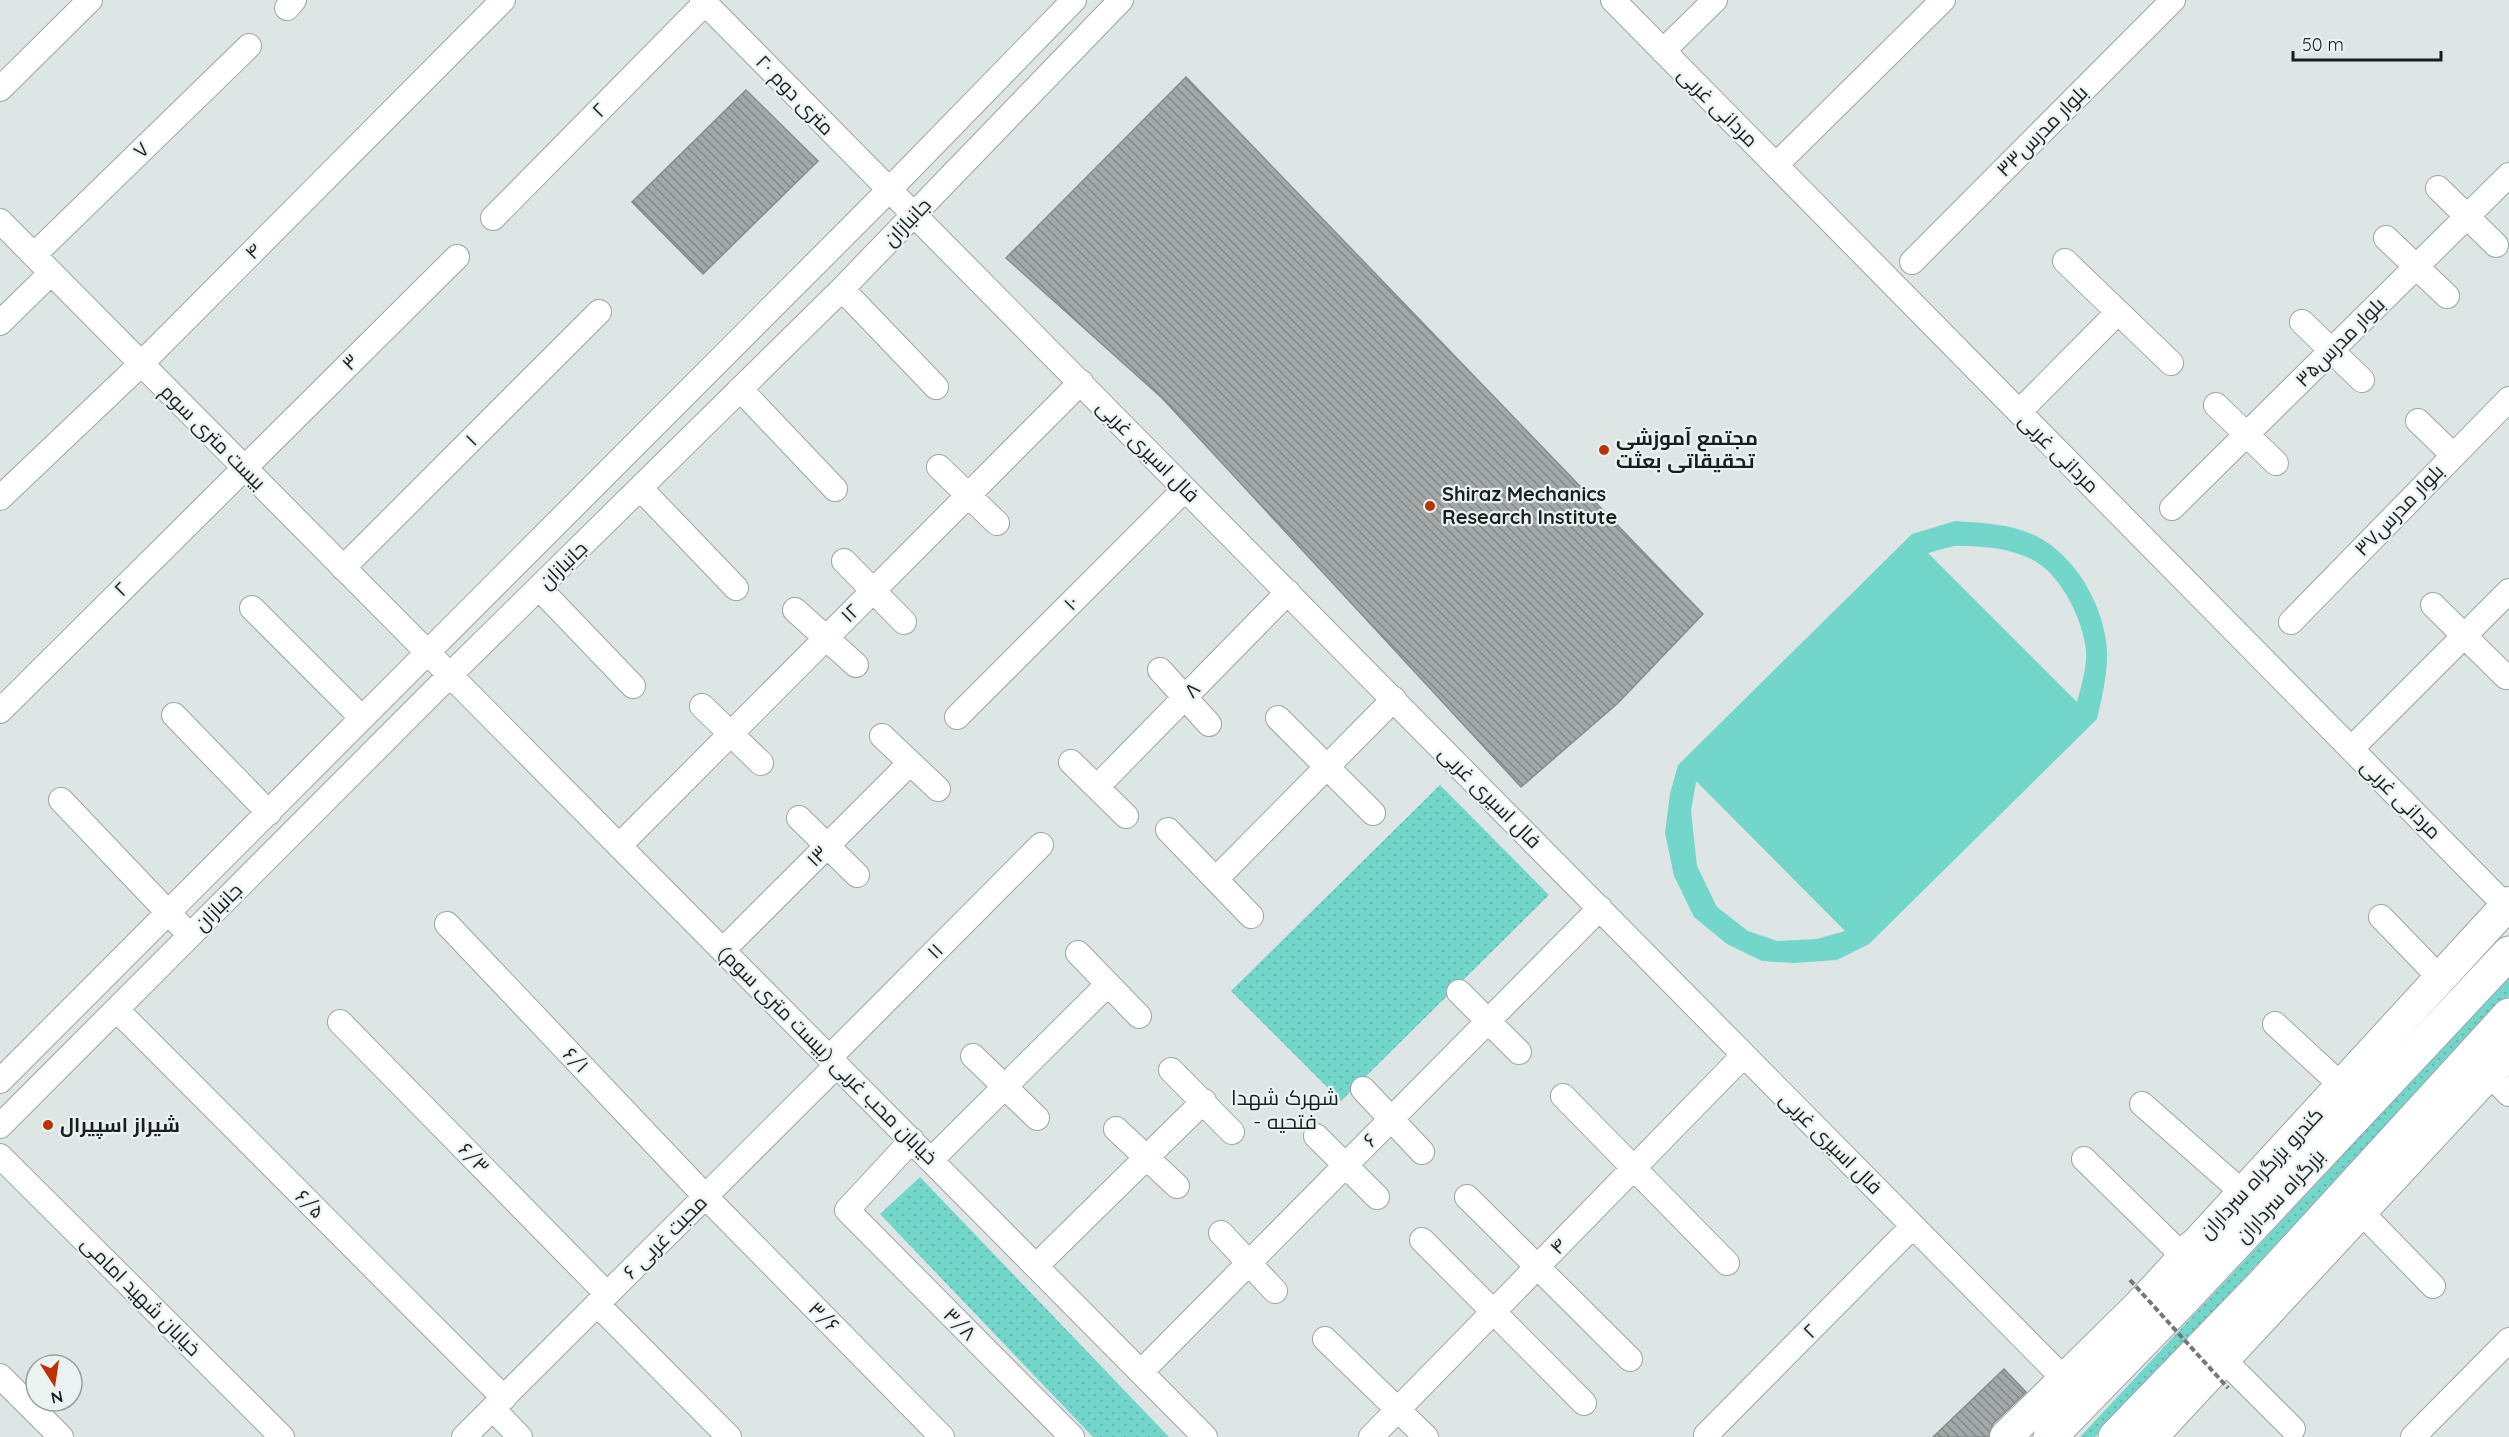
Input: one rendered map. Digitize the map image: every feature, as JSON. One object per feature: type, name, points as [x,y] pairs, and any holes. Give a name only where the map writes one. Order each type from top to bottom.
[{"type":"highway","name":"بزرگراه سرداران","points":[[2050,1437],[2191,1292],[2509,953]]},
{"type":"highway","points":[[2115,1437],[2262,1284],[2509,1015]]},
{"type":"highway","points":[[2136,1291],[2191,1292],[2188,1251]]},
{"type":"highway","points":[[2219,1375],[2262,1284]]},
{"type":"main road","name":"کندرو بزرگراه سرداران","points":[[2006,1437],[2065,1380],[2136,1291],[2188,1251],[2507,904]]},
{"type":"main road","points":[[2151,1437],[2219,1375],[2360,1211],[2502,1074]]},
{"type":"street","points":[[0,89],[90,0]]},
{"type":"street","name":"۴","points":[[0,498],[141,364],[503,0]]},
{"type":"street","name":"جانبازان","points":[[0,1082],[889,190],[1074,0]]},
{"type":"street","name":"جانبازان","points":[[0,1126],[451,674],[842,289],[1121,0]]},
{"type":"street","name":"مردانی غربی","points":[[1613,0],[2351,749],[2507,904]]},
{"type":"street","points":[[1663,51],[1715,0]]},
{"type":"street","points":[[1776,165],[1942,0]]},
{"type":"street","name":"بلوار مدرس۳۳","points":[[1911,262],[2173,0]]},
{"type":"street","name":"۲۰ متری دوم","points":[[704,2],[914,214]]},
{"type":"street","name":"۲","points":[[493,218],[704,2]]},
{"type":"street","name":"۷","points":[[33,255],[249,46]]},
{"type":"street","name":"بلوار مدرس۳۵","points":[[2172,508],[2509,175]]},
{"type":"street","points":[[2438,188],[2496,245]]},
{"type":"street","name":"فال اسیری غربی","points":[[914,214],[2065,1380]]},
{"type":"street","name":"بیست متری سوم","points":[[0,221],[451,674]]},
{"type":"street","points":[[2385,238],[2447,296]]},
{"type":"street","name":"۳","points":[[243,467],[456,257]]},
{"type":"street","points":[[2066,261],[2171,363]]},
{"type":"street","points":[[0,323],[51,273]]},
{"type":"street","points":[[842,289],[936,387]]},
{"type":"street","name":"۱","points":[[343,568],[599,312]]},
{"type":"street","points":[[2019,412],[2118,312]]},
{"type":"street","points":[[2302,322],[2362,380]]},
{"type":"street","name":"۱۲","points":[[620,844],[1081,382]]},
{"type":"street","points":[[740,389],[835,489]]},
{"type":"street","name":"بلوار مدرس۳۷","points":[[2291,622],[2509,399]]},
{"type":"street","points":[[2216,405],[2276,463]]},
{"type":"street","points":[[2418,421],[2453,454]]},
{"type":"street","name":"۲","points":[[0,711],[243,467]]},
{"type":"street","points":[[939,467],[997,523]]},
{"type":"street","points":[[641,489],[736,588]]},
{"type":"street","name":"۱۰","points":[[957,717],[1185,489]]},
{"type":"street","points":[[843,561],[904,622]]},
{"type":"street","points":[[539,588],[633,686]]},
{"type":"street","points":[[2351,749],[2509,591]]},
{"type":"street","name":"۸","points":[[1097,787],[1288,592]]},
{"type":"street","points":[[2433,605],[2506,677]]},
{"type":"street","points":[[252,608],[362,718]]},
{"type":"street","points":[[795,610],[856,665]]},
{"type":"street","points":[[1160,670],[1209,724]]},
{"type":"street","name":"خیابان محب غربی (بیست متری سوم)","points":[[451,674],[1141,1372],[1200,1435]]},
{"type":"street","points":[[1216,879],[1394,699]]},
{"type":"street","points":[[702,706],[761,763]]},
{"type":"street","points":[[174,715],[268,813]]},
{"type":"street","points":[[1278,718],[1373,813]]},
{"type":"street","points":[[882,736],[938,789]]},
{"type":"street","points":[[1071,762],[1126,816]]},
{"type":"street","name":"۱۳","points":[[723,950],[910,763]]},
{"type":"street","points":[[61,800],[190,935]]},
{"type":"street","points":[[799,818],[857,875]]},
{"type":"street","points":[[1168,830],[1251,916]]},
{"type":"street","name":"۱۱","points":[[834,1061],[1041,845]]},
{"type":"street","name":"۶","points":[[1141,1372],[1599,908]]},
{"type":"street","points":[[2381,917],[2439,977]]},
{"type":"street","name":"۶/۱","points":[[447,924],[705,1196]]},
{"type":"street","points":[[1078,953],[1139,1016]]},
{"type":"street","points":[[931,1160],[1108,984]]},
{"type":"street","points":[[1459,992],[1519,1052]]},
{"type":"street","name":"۶/۵","points":[[117,1010],[498,1403],[520,1437]]},
{"type":"street","name":"۶/۳","points":[[340,1022],[729,1437]]},
{"type":"street","points":[[2275,1024],[2341,1085]]},
{"type":"street","name":"۴","points":[[1371,1437],[1744,1055]]},
{"type":"street","points":[[973,1056],[1037,1118]]},
{"type":"street","name":"محبت غربی ۶","points":[[464,1437],[705,1196],[834,1061]]},
{"type":"street","points":[[1171,1070],[1232,1132]]},
{"type":"street","points":[[1363,1089],[1422,1152]]},
{"type":"street","points":[[1563,1096],[1727,1263]]},
{"type":"street","points":[[1036,1266],[1203,1101]]},
{"type":"street","points":[[2142,1104],[2242,1192]]},
{"type":"street","points":[[1116,1129],[1177,1186]]},
{"type":"street","points":[[1316,1136],[1377,1197]]},
{"type":"street","name":"۳/۸","points":[[912,1140],[848,1210],[1072,1437]]},
{"type":"street","name":"خیابان شهید امامی","points":[[0,1156],[282,1437]]},
{"type":"street","points":[[2084,1159],[2188,1251]]},
{"type":"street","name":"۳/۶","points":[[705,1196],[942,1437]]},
{"type":"street","points":[[1467,1197],[1630,1359]]},
{"type":"street","points":[[2360,1211],[2433,1286]]},
{"type":"street","name":"۲","points":[[1706,1435],[1913,1226]]},
{"type":"street","points":[[1221,1233],[1275,1291]]},
{"type":"street","points":[[1422,1240],[1584,1404]]},
{"type":"street","points":[[1325,1339],[1426,1437]]},
{"type":"street","points":[[2414,1437],[2509,1340]]},
{"type":"street","points":[[2219,1375],[2293,1429]]},
{"type":"street","points":[[0,1376],[61,1437]]},
{"type":"path","points":[[2136,1291],[2219,1375]]},
{"type":"shaded area","points":[[1955,521],[2002,525],[2035,535],[2069,562],[2088,588],[2105,634],[2107,667],[2097,719],[1869,944],[1837,960],[1794,963],[1762,961],[1727,944],[1694,917],[1674,876],[1665,833],[1670,794],[1678,765],[1912,534]],"holes":[[[1954,546],[1993,548],[2022,555],[2042,565],[2061,586],[2081,626],[2086,652],[2085,670],[2077,702],[1928,553]],[[1697,782],[1845,931],[1817,939],[1777,941],[1748,931],[1717,907],[1697,866],[1691,811]]]},
{"type":"shaded area","points":[[1440,785],[1549,895],[1341,1101],[1231,991]]},
{"type":"shaded area","points":[[2509,977],[2509,996],[2095,1437],[2080,1437]]},
{"type":"shaded area","points":[[920,1177],[1169,1437],[1093,1437],[880,1214]]},
{"type":"building","name":"Shiraz Mechanics Research Institute","points":[[1186,77],[1703,614],[1618,703],[1521,787],[1162,398],[1006,258]]},
{"type":"building","points":[[746,90],[818,161],[703,274],[632,202]]},
{"type":"building","points":[[2004,1369],[2026,1392],[1993,1424],[1989,1437],[1933,1437]]},
{"type":"place","name":"مجتمع آموزشی تحقیقاتی بعثت","points":[[1604,450]]},
{"type":"place","name":"Shiraz Mechanics Research Institute","points":[[1430,506]]},
{"type":"place","name":"شیراز اسپیرال","points":[[48,1125]]},
{"type":"district","name":"شهرک شهدا - فتحیه","points":[[1285,1110]]}]
